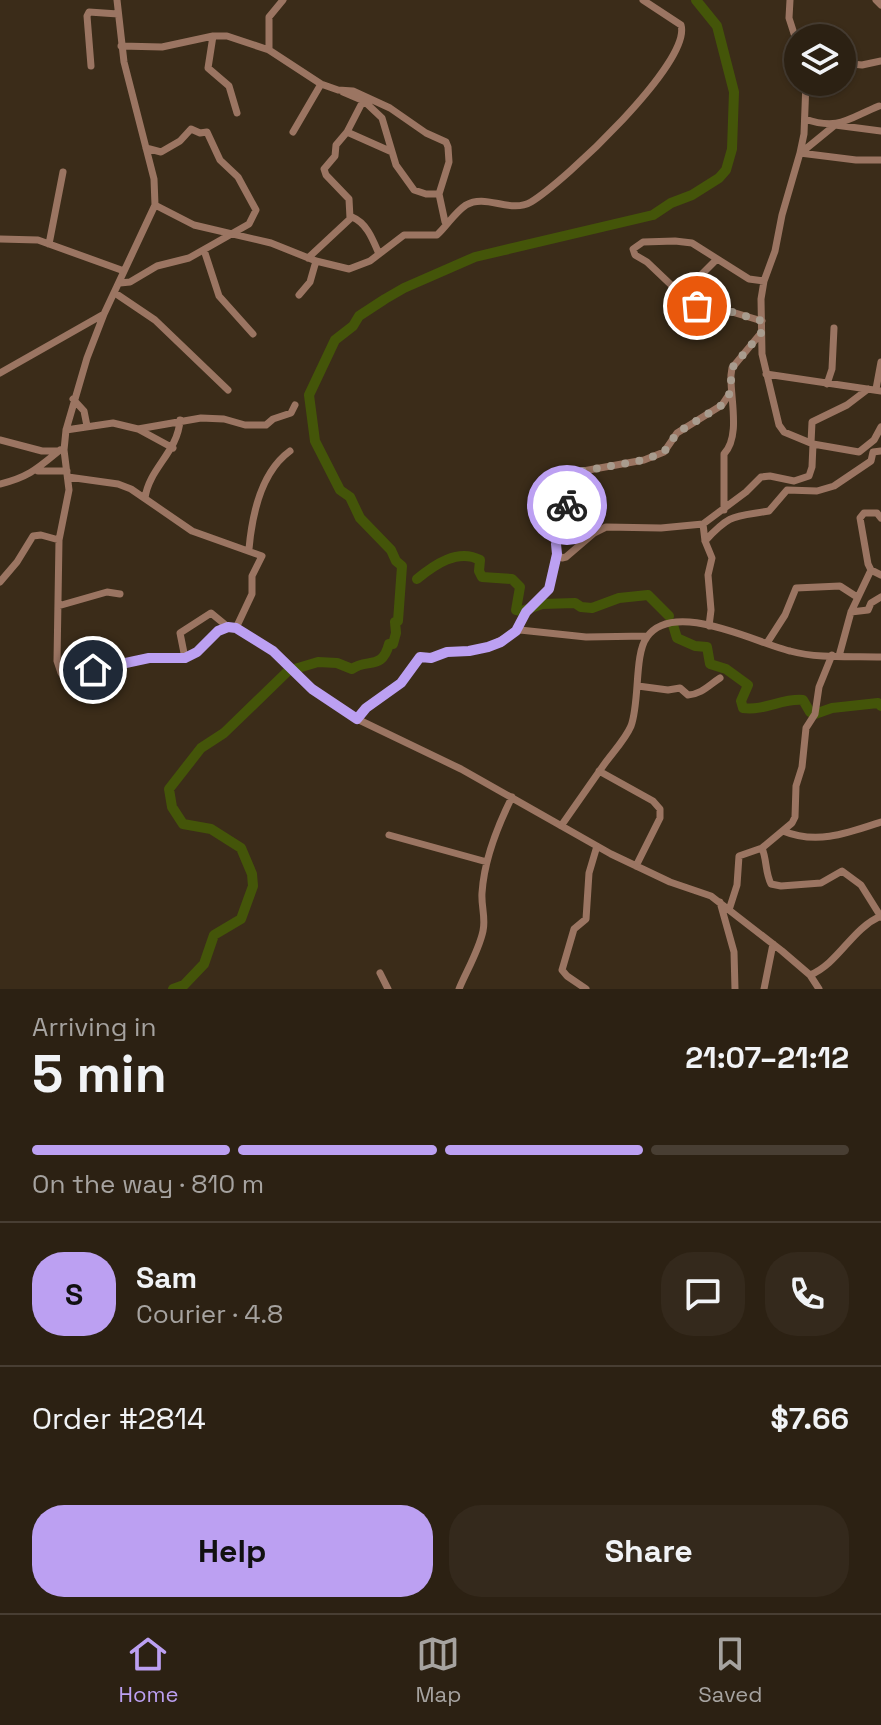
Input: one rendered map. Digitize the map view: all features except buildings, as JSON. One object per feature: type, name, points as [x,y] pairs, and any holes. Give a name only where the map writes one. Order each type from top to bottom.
[{"type":"street","points":[[36,472],[68,474],[118,484],[145,498],[192,531],[262,556],[252,576],[252,594],[232,628],[218,631],[197,652],[185,658],[149,658],[75,677],[64,677],[57,661],[59,540],[68,502],[68,474],[62,450],[66,430],[73,399],[104,314],[155,205],[154,179],[121,46],[117,0]]},
{"type":"street","points":[[269,50],[268,22],[276,3],[283,0]]},
{"type":"street","points":[[155,205],[184,222],[271,243],[349,269],[363,265],[404,235],[437,235],[445,222],[467,205],[477,202],[514,207],[533,201],[629,112],[670,63],[682,41],[681,25],[643,0]]},
{"type":"street","points":[[790,0],[791,24]]},
{"type":"street","points":[[876,0],[881,5]]},
{"type":"street","points":[[91,66],[89,12],[118,14]]},
{"type":"street","points":[[213,36],[207,65],[229,86],[237,113]]},
{"type":"street","points":[[121,46],[162,47],[227,36],[269,50],[321,84],[353,91],[364,99],[382,118],[396,165],[416,192],[439,194]]},
{"type":"street","points":[[856,64],[881,61]]},
{"type":"street","points":[[293,132],[321,84]]},
{"type":"street","points":[[806,96],[800,153],[775,251],[764,281],[761,333],[766,374],[779,425],[784,432],[812,444],[859,452],[874,440],[881,427]]},
{"type":"street","points":[[364,99],[390,108],[426,133],[446,142],[449,162],[439,194],[445,222]]},
{"type":"street","points":[[299,295],[310,282],[312,259],[350,218],[349,199],[324,169],[335,156],[336,145],[347,132],[364,99]]},
{"type":"street","points":[[800,153],[835,125],[879,106]]},
{"type":"street","points":[[805,119],[822,125],[881,131]]},
{"type":"street","points":[[120,283],[130,282],[151,269],[182,261],[204,250],[249,224],[255,215],[256,206],[238,177],[220,160],[208,133],[191,129],[163,152],[146,148]]},
{"type":"street","points":[[347,132],[392,152]]},
{"type":"street","points":[[800,153],[881,160]]},
{"type":"street","points":[[49,244],[63,172]]},
{"type":"street","points":[[350,218],[356,218],[369,232],[379,254]]},
{"type":"street","points":[[0,239],[26,238],[124,271]]},
{"type":"street","points":[[762,321],[700,307],[688,301],[633,250],[643,242],[685,241],[697,245],[749,279],[764,281]]},
{"type":"street","points":[[204,250],[219,296],[253,334]]},
{"type":"street","points":[[682,294],[717,259]]},
{"type":"street","points":[[115,293],[155,320],[228,390]]},
{"type":"street","points":[[0,373],[104,314]]},
{"type":"street","points":[[827,384],[832,369],[834,328]]},
{"type":"street","points":[[726,520],[724,454],[729,449],[733,427],[730,393],[732,368],[761,333]]},
{"type":"street","points":[[557,554],[566,557],[594,533],[610,525],[661,528],[703,524],[761,477],[794,481],[809,476],[812,467],[812,422],[875,390],[881,362]]},
{"type":"street","points":[[766,374],[875,390]]},
{"type":"street","points":[[357,719],[366,708],[401,683],[420,657],[431,658],[447,652],[488,647],[516,631],[526,612],[549,589],[572,473],[655,457],[668,448],[677,433],[722,405],[730,393]]},
{"type":"street","points":[[73,399],[84,411],[87,426]]},
{"type":"street","points":[[138,429],[180,420],[219,418],[245,425],[266,425],[291,413],[295,405]]},
{"type":"street","points":[[145,498],[150,481],[173,448],[180,432],[180,420]]},
{"type":"street","points":[[66,430],[113,423],[138,429],[173,448]]},
{"type":"street","points":[[0,440],[42,451],[62,450]]},
{"type":"street","points":[[0,484],[36,472],[62,450]]},
{"type":"street","points":[[249,549],[259,497],[279,459],[290,451]]},
{"type":"street","points":[[705,541],[726,520],[745,512],[769,511],[787,490],[817,491],[834,486],[871,461],[873,452],[881,451]]},
{"type":"street","points":[[729,910],[737,885],[739,856],[762,848],[795,817],[796,786],[802,767],[806,728],[815,714],[819,687],[871,570],[861,515],[871,512],[881,518]]},
{"type":"street","points":[[703,524],[705,541],[712,558],[708,575],[709,626]]},
{"type":"street","points":[[0,582],[33,536],[59,540]]},
{"type":"street","points":[[871,570],[881,574]]},
{"type":"street","points":[[767,643],[785,615],[796,588],[840,586],[857,597]]},
{"type":"street","points":[[58,606],[107,592],[120,594]]},
{"type":"street","points":[[851,612],[868,610],[871,603],[881,597]]},
{"type":"street","points":[[185,658],[180,633],[211,613],[273,651],[312,689],[357,719],[512,797],[636,866],[720,902],[810,975],[819,989]]},
{"type":"street","points":[[516,631],[586,637],[647,636],[669,621],[709,626],[789,651],[881,657]]},
{"type":"street","points":[[561,826],[629,731],[637,706],[647,636]]},
{"type":"street","points":[[638,686],[668,690],[680,688],[688,695],[706,690],[720,678]]},
{"type":"street","points":[[599,771],[653,801],[660,809],[660,818],[636,866]]},
{"type":"street","points":[[459,989],[482,935],[485,921],[482,894],[487,862],[498,826],[512,797]]},
{"type":"street","points":[[783,831],[797,837],[830,837],[881,822]]},
{"type":"street","points":[[389,835],[487,862]]},
{"type":"street","points":[[586,989],[562,970],[574,929],[586,919],[589,873],[597,846]]},
{"type":"street","points":[[762,848],[768,862],[771,884],[821,883],[842,871],[861,885],[881,917],[859,929],[823,969],[810,975]]},
{"type":"street","points":[[720,902],[734,952],[735,989]]},
{"type":"street","points":[[764,989],[773,944]]},
{"type":"street","points":[[380,973],[388,989]]},
{"type":"waterway","points":[[173,989],[184,985],[204,964],[214,935],[241,919],[253,886],[252,874],[241,848],[211,829],[183,824],[172,807],[169,789],[201,748],[224,733],[288,671],[318,662],[337,663],[352,669],[378,661],[389,644],[393,644],[396,633],[402,566],[360,518],[350,497],[340,490],[315,441],[309,395],[335,340],[353,326],[359,316],[385,299],[475,257],[653,215],[719,178],[726,170],[732,149],[734,92],[717,26],[696,0]]},
{"type":"waterway","points":[[417,579],[447,560],[472,557],[480,560],[482,577],[512,579],[520,587],[516,610],[542,604],[575,603],[592,608],[619,598],[648,595],[669,616]]},
{"type":"waterway","points":[[673,625],[677,638],[695,646],[707,647],[710,664],[726,669],[748,685],[741,701],[743,708],[759,708],[795,700],[803,700],[810,712],[815,714],[832,708],[878,703],[881,706]]},
{"type":"way so far","points":[[567,505],[572,473],[655,457],[668,448],[677,433],[718,409],[727,398],[732,368],[761,333],[762,321],[697,306]]},
{"type":"route","points":[[93,670],[149,658],[190,657],[218,631],[236,628],[273,651],[312,689],[357,719],[366,708],[401,683],[420,657],[431,658],[447,652],[488,647],[516,631],[526,612],[549,589],[557,554],[556,544],[567,505]]}]
